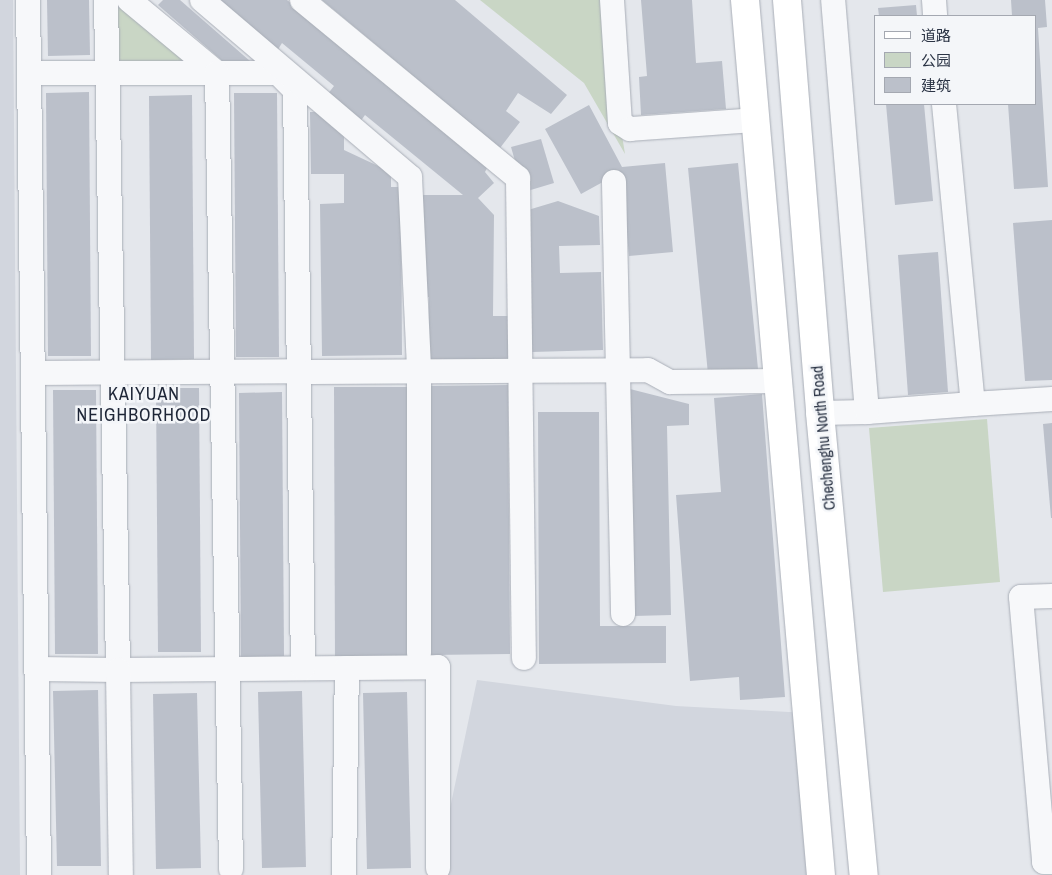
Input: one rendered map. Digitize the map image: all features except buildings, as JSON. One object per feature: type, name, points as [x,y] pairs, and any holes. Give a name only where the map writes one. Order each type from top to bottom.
[{"type":"main road","points":[[745,0],[821,875]]},
{"type":"main road","name":"Chechenghu North Road","points":[[787,0],[820,413],[864,875]]},
{"type":"street","points":[[28,0],[40,875]]},
{"type":"street","points":[[106,0],[120,874]]},
{"type":"street","points":[[129,0],[217,73],[229,669],[231,869]]},
{"type":"street","points":[[202,0],[410,177],[419,371],[419,652]]},
{"type":"street","points":[[302,0],[518,178],[522,370],[524,658]]},
{"type":"street","points":[[612,0],[620,123],[630,129],[756,120]]},
{"type":"street","points":[[833,0],[867,412]]},
{"type":"street","points":[[934,0],[935,15]]},
{"type":"street","points":[[29,73],[278,73],[295,90],[304,372],[309,663]]},
{"type":"street","points":[[304,372],[308,96]]},
{"type":"street","points":[[944,105],[973,404]]},
{"type":"street","points":[[614,182],[623,614]]},
{"type":"street","points":[[33,373],[648,370],[670,382],[778,382]]},
{"type":"street","points":[[820,413],[867,412],[1052,398]]},
{"type":"street","points":[[1052,596],[1021,597],[1044,862],[1052,862]]},
{"type":"street","points":[[37,669],[229,669],[309,663],[347,668],[438,667],[438,868]]},
{"type":"street","points":[[344,875],[347,668]]},
{"type":"shaded area","points":[[0,0],[13,0],[20,875],[0,875]]},
{"type":"shaded area","points":[[477,680],[676,706],[807,713],[821,875],[436,875]]},
{"type":"green space","points":[[106,0],[129,0],[217,73],[107,74]]},
{"type":"green space","points":[[480,0],[612,0],[620,123],[625,154],[584,83]]},
{"type":"green space","points":[[987,419],[1000,582],[883,592],[869,428]]},
{"type":"district","name":"KAIYUAN NEIGHBORHOOD","points":[[144,405]]}]
